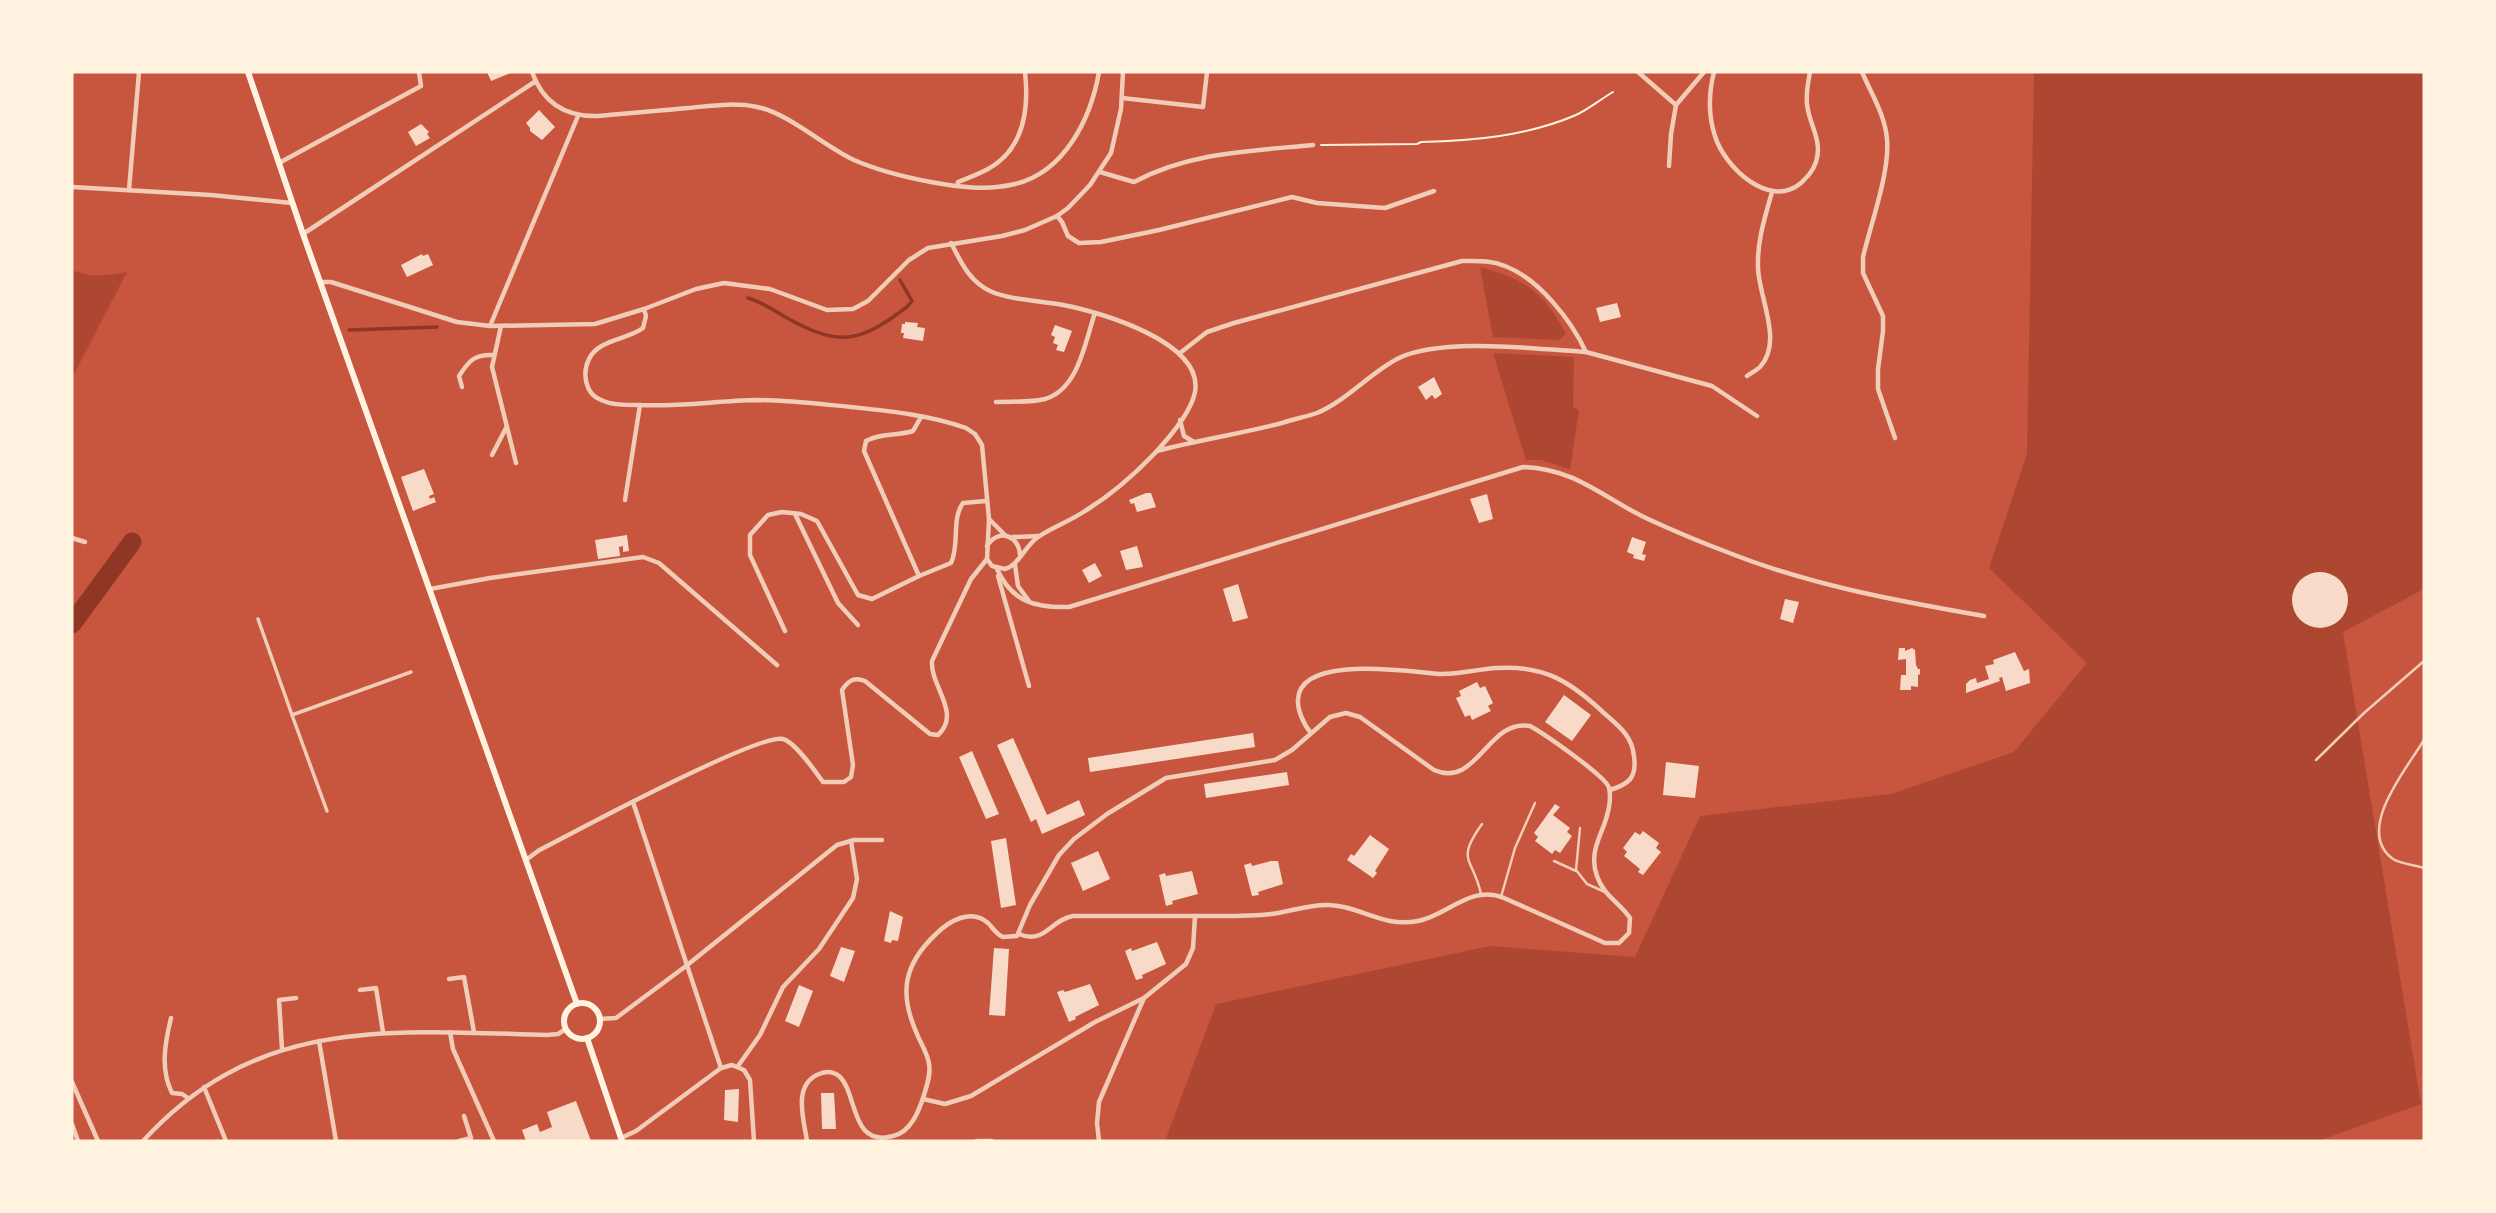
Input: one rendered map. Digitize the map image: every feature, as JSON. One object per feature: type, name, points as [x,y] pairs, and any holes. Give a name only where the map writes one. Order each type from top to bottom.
[{"type":"main road","points":[[248,72],[292,203],[577,1004]]},
{"type":"main road","points":[[577,1004],[590,1005],[599,1019],[596,1031],[586,1038],[575,1037],[566,1029],[564,1023],[566,1012],[577,1004]]},
{"type":"main road","points":[[586,1038],[622,1139]]},
{"type":"street","points":[[129,190],[139,72]]},
{"type":"street","points":[[279,163],[421,86],[419,72]]},
{"type":"street","points":[[532,72],[541,91],[552,104],[578,116],[722,105],[757,107],[779,116],[865,164],[890,174],[957,186],[985,188],[1015,184],[1039,174],[1052,164],[1074,139],[1086,116],[1096,90],[1099,72]]},
{"type":"street","points":[[957,186],[958,182],[989,168],[1014,144],[1020,133],[1027,104],[1025,72]]},
{"type":"street","points":[[321,282],[331,282],[457,322],[490,326],[595,324],[696,289],[724,284],[770,289],[827,310],[853,309],[868,300],[918,253],[928,248],[1025,230],[1057,216],[1079,197],[1100,172],[1111,153],[1122,98],[1123,72]]},
{"type":"street","points":[[1122,98],[1203,107],[1207,72]]},
{"type":"street","points":[[1638,72],[1676,105]]},
{"type":"street","points":[[1669,166],[1676,105],[1704,72]]},
{"type":"street","points":[[1714,72],[1710,116],[1715,139],[1732,165],[1755,186],[1772,192],[1796,187],[1811,174],[1817,159],[1818,137],[1807,106],[1810,72]]},
{"type":"street","points":[[1862,72],[1882,116],[1887,137],[1887,159],[1863,257],[1863,274],[1883,316],[1878,389],[1895,438]]},
{"type":"street","points":[[303,234],[536,81]]},
{"type":"street","points":[[490,326],[578,116]]},
{"type":"street","points":[[1100,172],[1133,182],[1180,161],[1313,145]]},
{"type":"street","points":[[72,187],[292,203]]},
{"type":"street","points":[[1057,216],[1068,236],[1079,243],[1101,242],[1292,197],[1385,208],[1434,191]]},
{"type":"street","points":[[1747,376],[1761,366],[1768,351],[1771,330],[1758,269],[1760,237],[1772,192]]},
{"type":"street","points":[[951,243],[964,269],[978,284],[993,292],[1067,305],[1136,327],[1180,353],[1192,370],[1195,391],[1186,413],[1156,452],[1125,483],[1085,511],[1040,536],[1020,556],[1016,564],[1018,586],[1030,602]]},
{"type":"street","points":[[1180,353],[1207,332],[1234,323],[1462,261],[1485,261],[1507,266],[1543,291],[1577,332],[1586,352]]},
{"type":"street","points":[[644,309],[646,316],[643,328],[596,349],[587,363],[586,383],[595,397],[611,404],[640,405],[775,401],[895,412],[966,428],[982,445],[989,519],[987,559],[1011,591],[1022,599],[1046,608],[1069,607],[1523,467],[1541,467],[1570,475],[1647,519],[1782,573],[1908,602],[1984,616]]},
{"type":"street","points":[[996,402],[1045,399],[1064,388],[1077,368],[1095,313]]},
{"type":"street","points":[[501,326],[492,367],[516,463]]},
{"type":"street","points":[[1156,452],[1317,413],[1397,359],[1415,352],[1450,347],[1586,352],[1712,386],[1756,416]]},
{"type":"street","points":[[462,387],[459,376],[471,359],[481,354],[494,355]]},
{"type":"street","points":[[625,500],[640,405]]},
{"type":"street","points":[[919,576],[864,451],[866,441],[873,437],[913,431],[921,417]]},
{"type":"street","points":[[1180,420],[1184,436],[1194,442]]},
{"type":"street","points":[[492,455],[506,427]]},
{"type":"street","points":[[785,631],[750,555],[750,535],[768,515],[795,513],[817,521],[858,595],[872,599],[951,563],[956,552],[958,511],[963,503],[986,501]]},
{"type":"street","points":[[795,513],[838,603],[858,625]]},
{"type":"street","points":[[989,519],[1018,545],[1020,556]]},
{"type":"street","points":[[986,548],[995,537],[1040,536]]},
{"type":"street","points":[[72,538],[85,542]]},
{"type":"street","points":[[430,589],[643,557],[659,563],[777,665]]},
{"type":"street","points":[[526,861],[538,850],[736,752],[776,738],[789,741],[824,782],[844,782],[851,777],[853,765],[842,690],[848,682],[857,678],[865,681],[930,734],[938,735],[945,729],[948,720],[931,668],[932,661],[971,579],[987,559]]},
{"type":"street","points":[[997,569],[1016,564]]},
{"type":"street","points":[[997,569],[1029,687]]},
{"type":"street","points":[[258,619],[327,811]]},
{"type":"street","points":[[1311,733],[1299,709],[1298,697],[1305,683],[1318,675],[1356,669],[1439,674],[1495,668],[1530,669],[1555,676],[1573,687],[1627,735],[1634,753],[1633,774],[1625,786],[1610,790]]},
{"type":"street","points":[[292,715],[411,672]]},
{"type":"street","points":[[807,1141],[801,1101],[809,1081],[821,1073],[830,1072],[841,1078],[858,1122],[870,1133],[893,1137],[906,1129],[923,1099],[930,1064],[914,1026],[906,993],[906,977],[912,964],[936,933],[949,923],[965,917],[982,919],[1003,937],[1012,938],[1019,934],[1030,905],[1059,855],[1074,838],[1107,814],[1171,777],[1275,760],[1334,716],[1346,713],[1355,715],[1434,770],[1451,774],[1464,769],[1501,734],[1526,725],[1533,727],[1606,781],[1610,790],[1608,814],[1593,858],[1596,874],[1605,892],[1628,915],[1631,922],[1627,936],[1616,944],[1597,940],[1501,897],[1481,894],[1423,919],[1409,922],[1376,919],[1342,906],[1326,904],[1273,914],[1073,916],[1059,920],[1038,937],[1019,934]]},
{"type":"street","points":[[633,803],[721,1068]]},
{"type":"street","points":[[599,1019],[616,1018],[686,966],[837,845],[851,841],[882,840]]},
{"type":"street","points":[[738,1066],[760,1035],[783,987],[819,949],[853,898],[857,879],[851,841]]},
{"type":"street","points":[[923,1099],[945,1104],[971,1096],[1095,1022],[1144,998],[1186,964],[1193,948],[1195,916]]},
{"type":"street","points":[[449,979],[464,977],[474,1032]]},
{"type":"street","points":[[360,990],[376,988],[383,1032]]},
{"type":"street","points":[[282,1049],[279,1000],[296,998]]},
{"type":"street","points":[[1099,1141],[1099,1102],[1144,998]]},
{"type":"street","points":[[171,1018],[164,1046],[166,1082],[172,1093],[183,1094],[188,1098]]},
{"type":"street","points":[[143,1141],[188,1098],[204,1087],[252,1061],[282,1049],[383,1032],[547,1035],[558,1034],[566,1029]]},
{"type":"street","points":[[450,1032],[453,1049],[494,1141]]},
{"type":"street","points":[[319,1041],[336,1141]]},
{"type":"street","points":[[622,1139],[729,1065],[744,1070],[750,1080],[754,1141]]},
{"type":"street","points":[[72,1082],[98,1141]]},
{"type":"street","points":[[204,1087],[226,1141]]},
{"type":"street","points":[[459,1141],[471,1138],[464,1116]]},
{"type":"street","points":[[72,1124],[78,1141]]},
{"type":"street","points":[[977,1141],[992,1141]]},
{"type":"lane","points":[[2316,760],[2364,713],[2424,661]]},
{"type":"lane","points":[[2424,740],[2384,807],[2378,827],[2382,846],[2394,860],[2424,868]]},
{"type":"lane","points":[[1501,897],[1515,848],[1535,803]]},
{"type":"lane","points":[[1481,894],[1468,863],[1467,853],[1470,842],[1482,824]]},
{"type":"lane","points":[[1576,871],[1580,828]]},
{"type":"lane","points":[[1554,861],[1576,871],[1587,884],[1605,892]]},
{"type":"path","points":[[1313,145],[1484,140],[1561,121],[1613,92]]},
{"type":"shaded area","points":[[2034,72],[2424,72],[2424,589],[2343,632],[2421,1104],[2318,1141],[1165,1141],[1216,1004],[1490,946],[1635,957],[1700,816],[1891,794],[2014,752],[2087,663],[1989,568],[2027,454]]},
{"type":"shaded area","points":[[1480,267],[1510,277],[1532,289],[1549,307],[1566,334],[1559,340],[1493,337]]},
{"type":"shaded area","points":[[72,270],[99,276],[127,272],[72,378]]},
{"type":"shaded area","points":[[1493,353],[1574,357],[1573,407],[1579,410],[1570,470],[1542,460],[1526,460]]},
{"type":"building","points":[[487,72],[513,72],[491,81]]},
{"type":"building","points":[[539,110],[555,127],[542,140],[530,131],[526,123]]},
{"type":"building","points":[[421,124],[429,132],[427,134],[430,138],[416,146],[408,132]]},
{"type":"building","points":[[422,254],[428,254],[433,265],[407,277],[401,265]]},
{"type":"building","points":[[1617,303],[1621,317],[1600,322],[1596,308]]},
{"type":"building","points":[[918,323],[917,327],[925,328],[923,341],[903,338],[902,324]]},
{"type":"building","points":[[1055,325],[1072,331],[1064,352],[1056,350],[1058,345],[1053,343],[1055,337],[1051,335]]},
{"type":"building","points":[[1434,377],[1442,394],[1435,399],[1432,395],[1426,400],[1418,387]]},
{"type":"building","points":[[424,469],[434,494],[429,496],[430,499],[434,497],[436,502],[413,511],[401,477]]},
{"type":"building","points":[[1151,493],[1156,507],[1137,512],[1134,503],[1131,504],[1129,500]]},
{"type":"building","points":[[1487,494],[1493,519],[1479,523],[1470,499]]},
{"type":"building","points":[[627,535],[629,551],[623,552],[623,546],[619,547],[620,556],[598,559],[595,540]]},
{"type":"building","points":[[1632,537],[1646,542],[1642,554],[1646,555],[1644,561],[1633,558],[1634,555],[1627,552]]},
{"type":"building","points":[[1137,546],[1143,567],[1126,570],[1120,551]]},
{"type":"building","points":[[1095,563],[1102,576],[1089,583],[1082,570]]},
{"type":"building","points":[[2320,572],[2335,577],[2343,585],[2348,600],[2343,615],[2335,623],[2320,628],[2305,623],[2297,615],[2292,600],[2297,585],[2305,577]]},
{"type":"building","points":[[1238,584],[1248,618],[1233,622],[1223,589]]},
{"type":"building","points":[[1785,599],[1799,602],[1793,623],[1780,619]]},
{"type":"building","points":[[1899,648],[1905,648],[1905,651],[1912,648],[1915,650],[1920,674],[1918,687],[1911,686],[1911,690],[1900,690],[1901,675],[1906,675],[1906,659],[1898,660]]},
{"type":"building","points":[[2015,652],[2024,671],[2029,669],[2030,683],[2006,691],[2002,677],[1999,678],[2000,681],[1966,693],[1966,684],[1970,680],[1976,678],[1977,683],[1989,679],[1985,666]]},
{"type":"building","points":[[1477,682],[1480,688],[1485,686],[1493,703],[1488,706],[1491,711],[1472,720],[1470,715],[1465,717],[1456,698],[1461,696],[1459,691]]},
{"type":"building","points":[[1564,695],[1591,715],[1572,741],[1545,722]]},
{"type":"building","points":[[1253,733],[1255,747],[1090,772],[1088,758]]},
{"type":"building","points":[[1013,738],[1047,815],[1079,800],[1085,815],[1042,834],[1036,819],[1031,822],[997,745]]},
{"type":"building","points":[[972,751],[999,814],[986,819],[959,757]]},
{"type":"building","points":[[1666,762],[1699,766],[1695,798],[1663,795]]},
{"type":"building","points":[[1287,772],[1289,785],[1206,798],[1204,784]]},
{"type":"building","points":[[1555,804],[1560,807],[1553,815],[1570,828],[1567,832],[1572,836],[1560,853],[1555,850],[1552,854],[1535,841],[1538,837],[1534,833]]},
{"type":"building","points":[[1643,831],[1659,843],[1656,848],[1661,852],[1643,875],[1638,872],[1640,869],[1624,856],[1627,852],[1623,848],[1635,832],[1640,835]]},
{"type":"building","points":[[1370,835],[1389,849],[1373,878],[1347,860],[1351,854],[1354,856]]},
{"type":"building","points":[[1006,838],[1016,905],[1001,908],[991,841]]},
{"type":"building","points":[[1098,851],[1110,879],[1083,891],[1071,863]]},
{"type":"building","points":[[1278,861],[1283,884],[1252,896],[1244,865],[1251,863],[1252,866]]},
{"type":"building","points":[[1192,871],[1198,894],[1172,901],[1173,904],[1166,906],[1159,875]]},
{"type":"building","points":[[890,911],[903,917],[898,941],[892,940],[891,943],[884,941]]},
{"type":"building","points":[[1157,942],[1166,964],[1136,980],[1125,951]]},
{"type":"building","points":[[841,947],[855,951],[844,982],[830,976]]},
{"type":"building","points":[[994,948],[1009,949],[1005,1016],[989,1015]]},
{"type":"building","points":[[1090,984],[1099,1005],[1069,1022],[1057,992]]},
{"type":"building","points":[[799,985],[813,991],[799,1027],[785,1021]]},
{"type":"building","points":[[739,1089],[738,1122],[724,1120],[725,1090]]},
{"type":"building","points":[[821,1093],[834,1093],[836,1129],[822,1129]]},
{"type":"building","points":[[576,1101],[591,1141],[526,1141],[522,1130],[537,1124],[540,1132],[552,1127],[547,1112]]},
{"type":"waterway","points":[[748,298],[806,328],[822,334],[850,337],[877,327],[908,306],[912,301],[900,280]]},
{"type":"waterway","points":[[349,330],[437,327]]},
{"type":"waterway","points":[[72,624],[132,542]]}]
